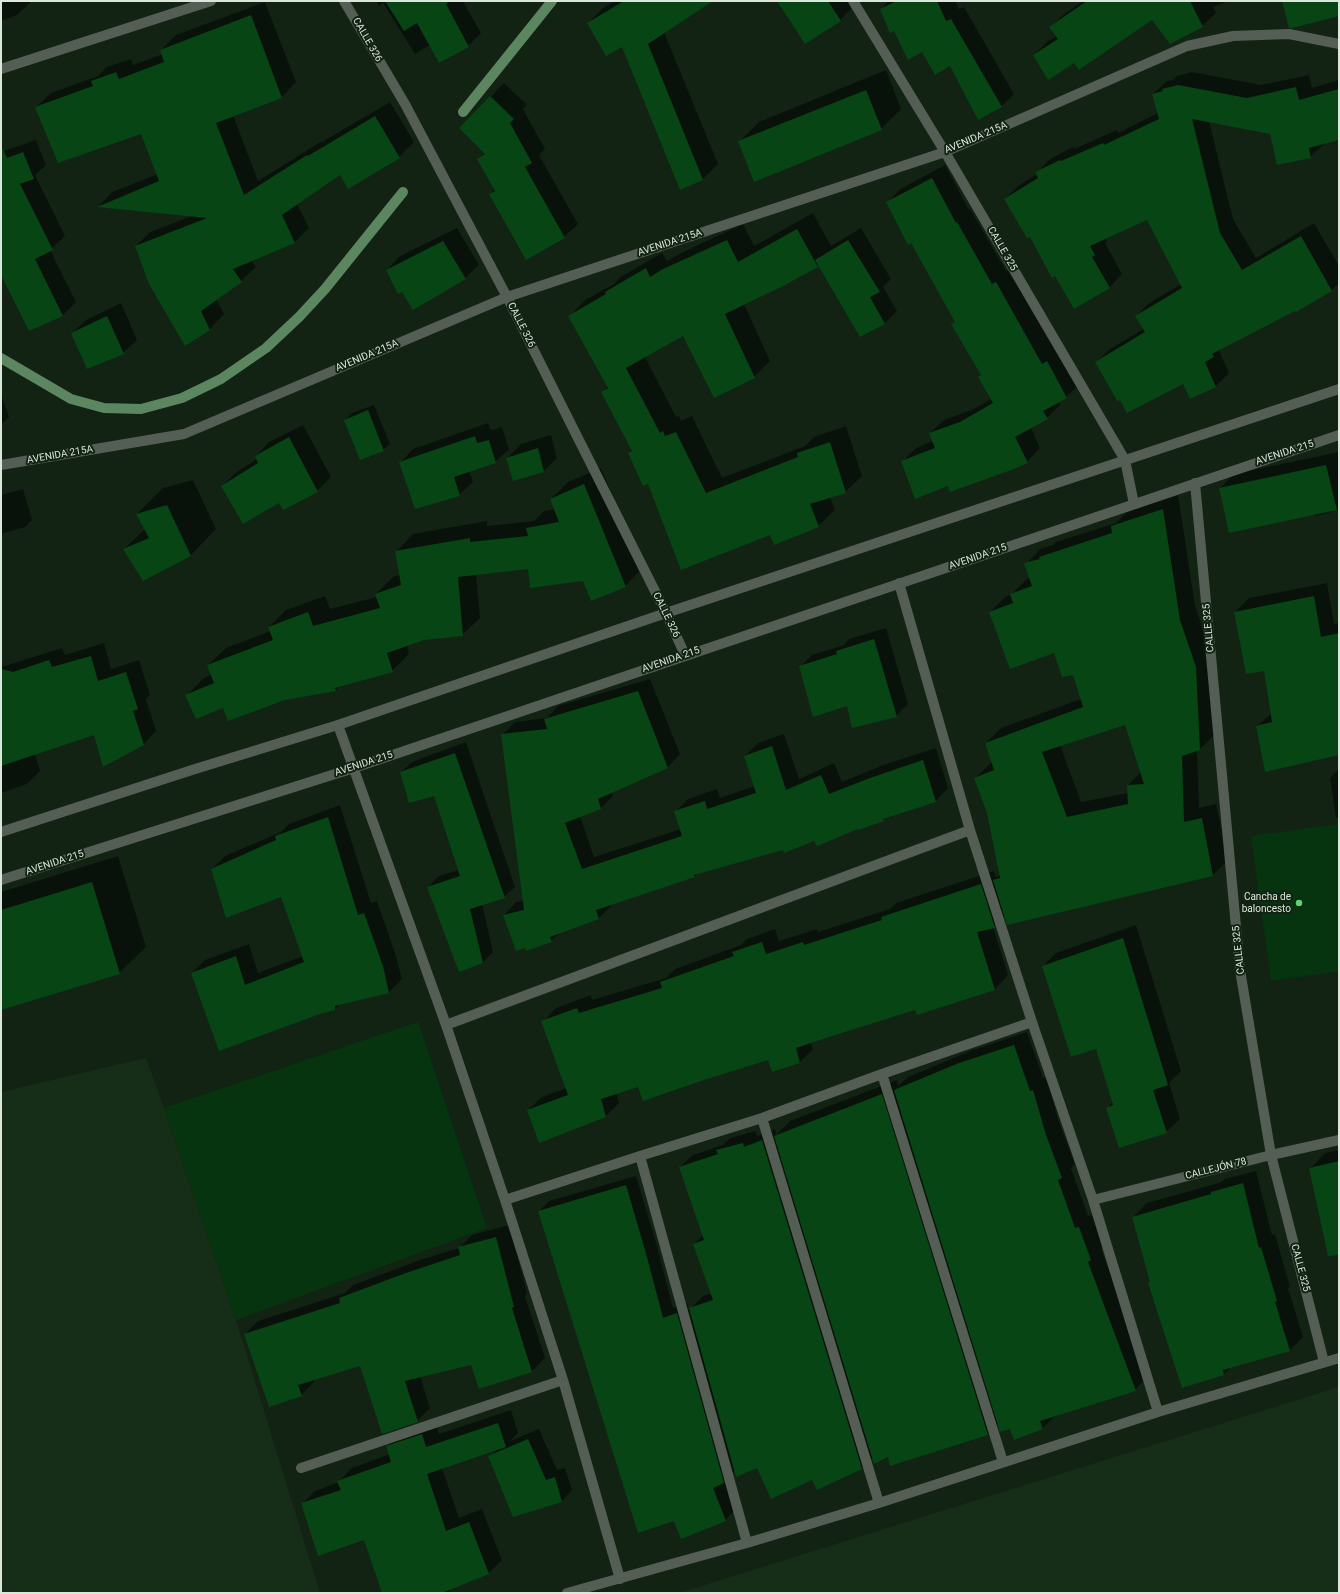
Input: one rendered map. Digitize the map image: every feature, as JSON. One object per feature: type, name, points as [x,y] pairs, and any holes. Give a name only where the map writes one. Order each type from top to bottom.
[{"type":"street","points":[[1,69],[211,1]]},
{"type":"street","name":"CALLE 326","points":[[344,1],[405,104],[506,297],[666,613],[685,655]]},
{"type":"street","name":"CALLE 325","points":[[853,1],[945,152],[1125,460],[1134,504]]},
{"type":"street","name":"AVENIDA 215A","points":[[1,465],[184,434],[506,297],[945,152],[1187,46],[1233,36],[1289,34],[1339,44]]},
{"type":"street","points":[[1,832],[192,770],[338,725],[666,613],[1339,389]]},
{"type":"street","name":"AVENIDA 215","points":[[1,880],[354,768],[1339,435]]},
{"type":"street","name":"CALLE 325","points":[[1195,483],[1240,970],[1271,1155],[1324,1362]]},
{"type":"street","points":[[899,583],[970,830],[1032,1022],[1094,1200],[1158,1412]]},
{"type":"street","points":[[338,725],[446,1025],[505,1200],[563,1380],[620,1579]]},
{"type":"street","points":[[446,1025],[970,830]]},
{"type":"street","points":[[505,1200],[762,1118],[882,1074],[1032,1022]]},
{"type":"street","points":[[882,1074],[1003,1462]]},
{"type":"street","points":[[762,1118],[879,1503]]},
{"type":"street","name":"CALLEJÓN 78","points":[[1094,1200],[1271,1155],[1339,1140]]},
{"type":"street","points":[[640,1156],[747,1543]]},
{"type":"street","points":[[567,1593],[747,1543],[879,1503],[1158,1412],[1339,1358]]},
{"type":"street","points":[[301,1468],[563,1380]]},
{"type":"shaded area","points":[[146,1058],[236,1320],[320,1593],[1,1593],[1,1092]]},
{"type":"shaded area","points":[[1339,1387],[1339,1593],[679,1593]]},
{"type":"green space","name":"Cancha de baloncesto","points":[[1339,824],[1339,971],[1271,981],[1251,836]]},
{"type":"green space","points":[[418,1022],[487,1228],[236,1320],[164,1108]]},
{"type":"building","points":[[385,1],[450,1],[446,4],[469,47],[439,63],[417,23],[404,31]]},
{"type":"building","points":[[624,1],[713,1],[648,44],[703,180],[680,190],[622,47],[606,56],[587,23]]},
{"type":"building","points":[[777,1],[828,1],[841,21],[805,44]]},
{"type":"building","points":[[897,1],[937,1],[946,21],[951,19],[1002,107],[978,120],[950,66],[935,75],[922,52],[908,60],[894,31],[890,33],[880,9]]},
{"type":"building","points":[[1087,1],[1190,1],[1203,27],[1170,44],[1152,20],[1079,70],[1074,63],[1048,80],[1033,55],[1058,39],[1049,27]]},
{"type":"building","points":[[1282,1],[1339,1],[1339,16],[1289,28]]},
{"type":"building","points":[[251,15],[282,98],[216,123],[244,195],[307,155],[308,156],[375,116],[400,158],[348,189],[340,175],[282,215],[295,243],[233,269],[242,282],[201,311],[210,330],[185,346],[149,284],[135,246],[207,218],[97,207],[159,181],[141,134],[58,163],[35,107],[93,86],[91,81],[116,72],[119,79],[164,62],[160,50]]},
{"type":"building","points":[[1178,85],[1247,98],[1296,87],[1299,100],[1339,89],[1339,140],[1309,148],[1311,158],[1277,165],[1270,134],[1192,119],[1220,233],[1242,270],[1301,236],[1332,291],[1296,312],[1295,311],[1212,354],[1214,357],[1205,362],[1216,387],[1190,399],[1183,384],[1127,413],[1120,400],[1118,402],[1095,362],[1145,332],[1135,316],[1182,288],[1147,220],[1090,246],[1095,255],[1092,257],[1110,288],[1074,309],[1055,276],[1052,278],[1030,237],[1027,238],[1004,199],[1038,178],[1035,172],[1060,160],[1061,161],[1103,143],[1104,145],[1159,119],[1152,94],[1163,91],[1162,89]]},
{"type":"building","points":[[866,90],[882,130],[754,182],[738,141]]},
{"type":"building","points":[[490,96],[514,119],[510,123],[532,163],[525,167],[565,238],[526,260],[489,194],[495,191],[477,159],[485,154],[459,128]]},
{"type":"building","points":[[1,145],[7,158],[23,152],[34,179],[20,184],[53,250],[35,259],[63,316],[29,331],[1,275]]},
{"type":"building","points":[[932,178],[956,223],[957,222],[992,284],[996,282],[1042,364],[1047,361],[1067,398],[1043,411],[1048,419],[1015,437],[1028,463],[950,492],[948,486],[915,499],[901,461],[935,448],[929,433],[960,422],[993,403],[978,377],[981,375],[951,324],[955,322],[911,243],[908,245],[886,202]]},
{"type":"building","points":[[797,229],[818,267],[725,314],[755,378],[714,398],[683,336],[626,368],[660,433],[663,431],[665,436],[676,432],[706,493],[798,457],[797,453],[830,442],[846,493],[810,504],[819,527],[774,545],[770,535],[681,570],[648,484],[643,486],[628,453],[632,451],[601,392],[608,388],[568,316],[646,268],[650,277],[663,269],[727,240],[738,262]]},
{"type":"building","points":[[848,240],[880,292],[870,297],[885,324],[860,337],[815,260]]},
{"type":"building","points":[[443,241],[466,279],[413,310],[402,292],[398,294],[386,270]]},
{"type":"building","points":[[107,316],[124,354],[87,369],[71,333]]},
{"type":"building","points":[[368,410],[384,451],[360,460],[344,420]]},
{"type":"building","points":[[475,436],[477,443],[489,440],[496,463],[454,477],[460,496],[415,509],[399,462]]},
{"type":"building","points":[[289,437],[318,492],[283,510],[279,503],[243,524],[221,486],[258,463],[255,456]]},
{"type":"building","points":[[538,448],[544,472],[513,481],[506,458]]},
{"type":"building","points":[[1326,465],[1337,510],[1229,533],[1219,488]]},
{"type":"building","points":[[584,484],[626,587],[591,601],[583,581],[530,588],[528,569],[458,577],[463,636],[424,640],[387,653],[393,672],[335,688],[336,691],[285,700],[228,721],[223,708],[196,719],[185,695],[214,683],[207,665],[273,640],[268,627],[308,612],[313,626],[380,608],[375,594],[401,585],[395,551],[470,538],[470,542],[528,536],[526,528],[559,522],[550,499]]},
{"type":"building","points":[[167,505],[191,556],[143,581],[123,549],[149,538],[136,514]]},
{"type":"building","points":[[1163,509],[1180,620],[1196,667],[1200,750],[1182,756],[1184,822],[1202,818],[1213,876],[1007,925],[993,880],[1000,878],[987,813],[974,778],[994,770],[985,743],[1083,707],[1073,675],[1062,677],[1054,653],[1010,669],[989,612],[1013,603],[1010,594],[1032,586],[1024,563],[1040,559],[1039,557],[1112,533],[1111,526]],"holes":[[[1125,725],[1144,784],[1127,785],[1128,804],[1067,817],[1042,752]]]},
{"type":"building","points":[[1314,596],[1321,637],[1339,633],[1339,755],[1265,772],[1256,726],[1272,722],[1264,671],[1246,674],[1234,612]]},
{"type":"building","points":[[874,639],[897,717],[852,728],[847,706],[813,717],[799,666],[837,654],[836,651]]},
{"type":"building","points":[[91,656],[98,681],[126,672],[138,709],[133,711],[144,745],[103,767],[94,735],[1,766],[1,669],[13,672],[49,660],[52,667]]},
{"type":"building","points":[[638,691],[668,768],[598,799],[601,809],[565,823],[582,869],[682,836],[674,811],[705,801],[707,809],[756,793],[744,756],[772,746],[786,790],[821,775],[829,794],[923,760],[936,802],[883,819],[884,821],[858,829],[817,846],[814,841],[784,853],[783,850],[694,875],[695,877],[596,910],[599,919],[550,937],[552,942],[526,951],[525,948],[516,951],[503,915],[524,910],[501,734],[547,729],[544,719]]},
{"type":"building","points":[[455,753],[505,898],[470,909],[483,963],[459,972],[427,887],[460,876],[434,796],[409,803],[400,772]]},
{"type":"building","points":[[328,817],[358,915],[364,913],[383,966],[389,993],[335,1006],[335,1010],[320,1014],[219,1051],[191,973],[236,956],[245,985],[304,962],[281,897],[226,918],[211,869],[276,840],[275,836]]},
{"type":"building","points":[[92,882],[120,974],[1,1010],[1,910]]},
{"type":"building","points":[[981,884],[995,928],[977,932],[995,990],[917,1015],[915,1010],[796,1048],[800,1063],[772,1072],[768,1060],[643,1101],[638,1087],[601,1099],[606,1117],[539,1143],[527,1110],[568,1095],[541,1021],[577,1008],[579,1013],[662,988],[660,982],[734,956],[732,952],[762,942],[766,954],[803,942],[804,945],[882,920],[881,917]]},
{"type":"building","points":[[1123,938],[1168,1085],[1153,1090],[1167,1133],[1119,1148],[1106,1108],[1113,1105],[1096,1049],[1071,1057],[1042,966]]},
{"type":"building","points":[[1014,1045],[1030,1091],[1033,1090],[1046,1135],[1062,1178],[1058,1180],[1075,1228],[1079,1227],[1091,1260],[1088,1262],[1136,1391],[1040,1421],[1043,1429],[1014,1440],[1010,1429],[1000,1432],[894,1090],[959,1063]]},
{"type":"building","points":[[882,1094],[988,1435],[890,1466],[888,1457],[874,1464],[774,1136]]},
{"type":"building","points":[[762,1140],[862,1469],[817,1490],[812,1480],[771,1499],[757,1468],[736,1477],[689,1308],[713,1300],[693,1244],[704,1240],[679,1167],[718,1154],[716,1150],[743,1143],[744,1147]]},
{"type":"building","points":[[1339,1161],[1339,1255],[1328,1256],[1309,1168]]},
{"type":"building","points":[[1243,1183],[1259,1248],[1261,1247],[1277,1301],[1275,1302],[1290,1351],[1223,1370],[1224,1375],[1182,1388],[1148,1283],[1150,1282],[1132,1217]]},
{"type":"building","points":[[626,1185],[663,1318],[677,1313],[724,1483],[713,1488],[726,1521],[681,1539],[674,1521],[638,1533],[538,1211]]},
{"type":"building","points":[[496,1237],[514,1307],[512,1308],[532,1372],[479,1389],[471,1365],[405,1381],[418,1422],[382,1434],[360,1366],[298,1385],[302,1396],[269,1407],[244,1334],[340,1303],[339,1298],[460,1255],[458,1247]]},
{"type":"building","points":[[498,1423],[506,1447],[427,1474],[446,1531],[469,1522],[489,1574],[442,1593],[382,1593],[364,1540],[318,1556],[301,1503],[341,1490],[337,1481],[391,1462],[386,1446],[422,1434],[426,1447]]},
{"type":"building","points":[[528,1439],[546,1480],[555,1477],[562,1502],[513,1517],[488,1456]]},
{"type":"waterway","points":[[463,112],[552,1]]},
{"type":"waterway","points":[[1,358],[71,399],[104,408],[141,409],[182,398],[221,379],[266,348],[299,317],[325,289],[403,192]]},
{"type":"place","name":"Cancha de baloncesto","points":[[1299,903]]}]
